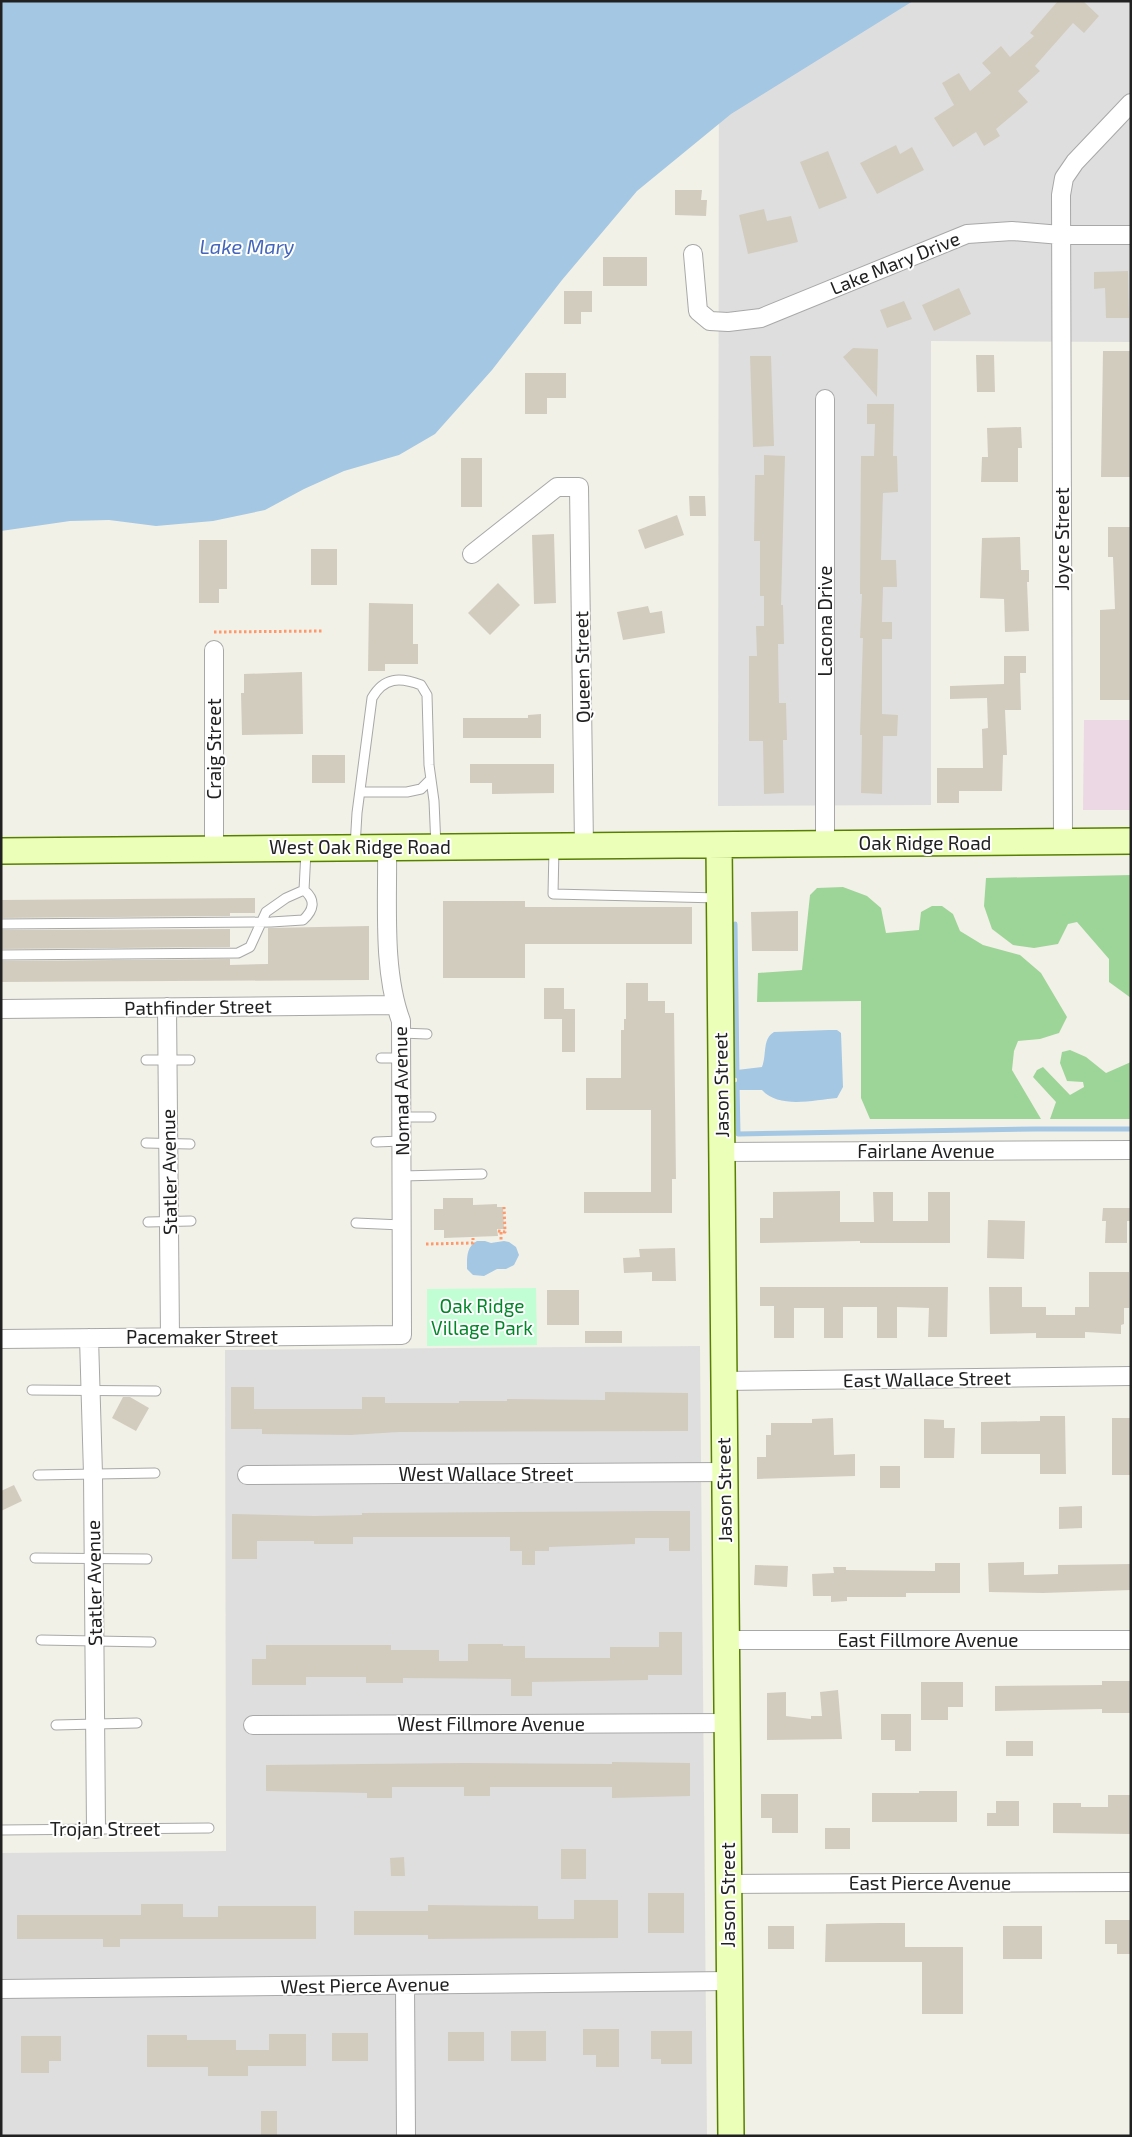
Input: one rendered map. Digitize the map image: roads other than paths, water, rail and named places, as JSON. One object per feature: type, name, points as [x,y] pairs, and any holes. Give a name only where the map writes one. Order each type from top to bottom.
[{"type":"street","points":[[1061,235],[1061,195],[1064,178],[1075,162],[1131,103]]},
{"type":"street","name":"Lake Mary Drive","points":[[693,254],[698,312],[710,321],[728,322],[761,318],[967,234],[1012,231],[1061,235],[1131,234]]},
{"type":"street","name":"Joyce Street","points":[[1061,235],[1063,842]]},
{"type":"street","name":"Lacona Drive","points":[[824,399],[825,844]]},
{"type":"street","name":"Queen Street","points":[[472,554],[557,487],[579,487],[584,846]]},
{"type":"street","name":"Craig Street","points":[[214,650],[214,848]]},
{"type":"street","name":"Oak Ridge Road","points":[[719,845],[1131,842]]},
{"type":"street","name":"West Oak Ridge Road","points":[[1,851],[719,845]]},
{"type":"street","name":"Jason Street","points":[[719,845],[723,1382],[728,1723],[728,1982],[731,2136]]},
{"type":"street","name":"Nomad Avenue","points":[[387,847],[390,973],[395,1005],[401,1021],[402,1336]]},
{"type":"street","name":"Pathfinder Street","points":[[1,1009],[395,1005]]},
{"type":"street","name":"Statler Avenue","points":[[168,1007],[170,1337]]},
{"type":"street","name":"Fairlane Avenue","points":[[722,1152],[1131,1150]]},
{"type":"street","name":"Pacemaker Street","points":[[1,1339],[402,1336]]},
{"type":"street","name":"Statler Avenue","points":[[88,1338],[93,1474],[96,1829]]},
{"type":"street","name":"East Wallace Street","points":[[723,1382],[1131,1376]]},
{"type":"street","name":"West Wallace Street","points":[[247,1475],[724,1472]]},
{"type":"street","name":"East Fillmore Avenue","points":[[726,1640],[1131,1640]]},
{"type":"street","name":"West Fillmore Avenue","points":[[254,1725],[728,1723]]},
{"type":"street","name":"East Pierce Avenue","points":[[729,1884],[1131,1882]]},
{"type":"street","name":"West Pierce Avenue","points":[[1,1989],[728,1982]]},
{"type":"street","points":[[405,1985],[406,2136]]},
{"type":"lane","points":[[355,847],[372,698],[378,688],[396,679],[421,684],[427,696],[429,764],[434,801],[436,847]]},
{"type":"lane","points":[[360,792],[407,792],[421,789],[431,779]]},
{"type":"lane","points":[[554,846],[553,894],[719,898]]},
{"type":"lane","points":[[304,890],[306,848]]},
{"type":"lane","points":[[1,956],[238,953],[250,946],[266,912],[304,890]]},
{"type":"lane","points":[[1,924],[303,920],[312,908],[313,901],[304,890]]},
{"type":"lane","points":[[401,1033],[427,1034]]},
{"type":"lane","points":[[381,1058],[401,1058]]},
{"type":"lane","points":[[146,1060],[190,1060]]},
{"type":"lane","points":[[401,1117],[431,1117]]},
{"type":"lane","points":[[376,1142],[401,1141]]},
{"type":"lane","points":[[146,1143],[190,1144]]},
{"type":"lane","points":[[402,1176],[482,1174]]},
{"type":"lane","points":[[148,1222],[191,1221]]},
{"type":"lane","points":[[356,1223],[402,1225]]},
{"type":"lane","points":[[32,1390],[156,1391]]},
{"type":"lane","points":[[38,1475],[155,1473]]},
{"type":"lane","points":[[35,1558],[147,1559]]},
{"type":"lane","points":[[41,1640],[151,1642]]},
{"type":"lane","points":[[56,1725],[138,1723]]},
{"type":"lane","name":"Trojan Street","points":[[1,1830],[209,1828]]},
{"type":"water","name":"Lake Mary","points":[[1,1],[913,1],[731,114],[637,191],[562,280],[492,370],[435,434],[399,455],[344,471],[304,489],[265,510],[213,521],[156,526],[109,520],[70,521],[1,531]]},
{"type":"water","points":[[837,1030],[841,1033],[843,1087],[837,1098],[797,1102],[778,1100],[762,1090],[737,1090],[737,1070],[762,1067],[766,1043],[774,1032]]},
{"type":"water","points":[[477,1241],[491,1243],[509,1242],[516,1247],[519,1255],[514,1265],[506,1269],[497,1269],[484,1276],[473,1275],[467,1269],[467,1257],[471,1246]]},
{"type":"waterway","points":[[735,924],[737,1076]]},
{"type":"waterway","points":[[737,1084],[738,1134],[1131,1129]]},
{"type":"park label","name":"Oak Ridge Village Park","points":[[482,1317]]}]
